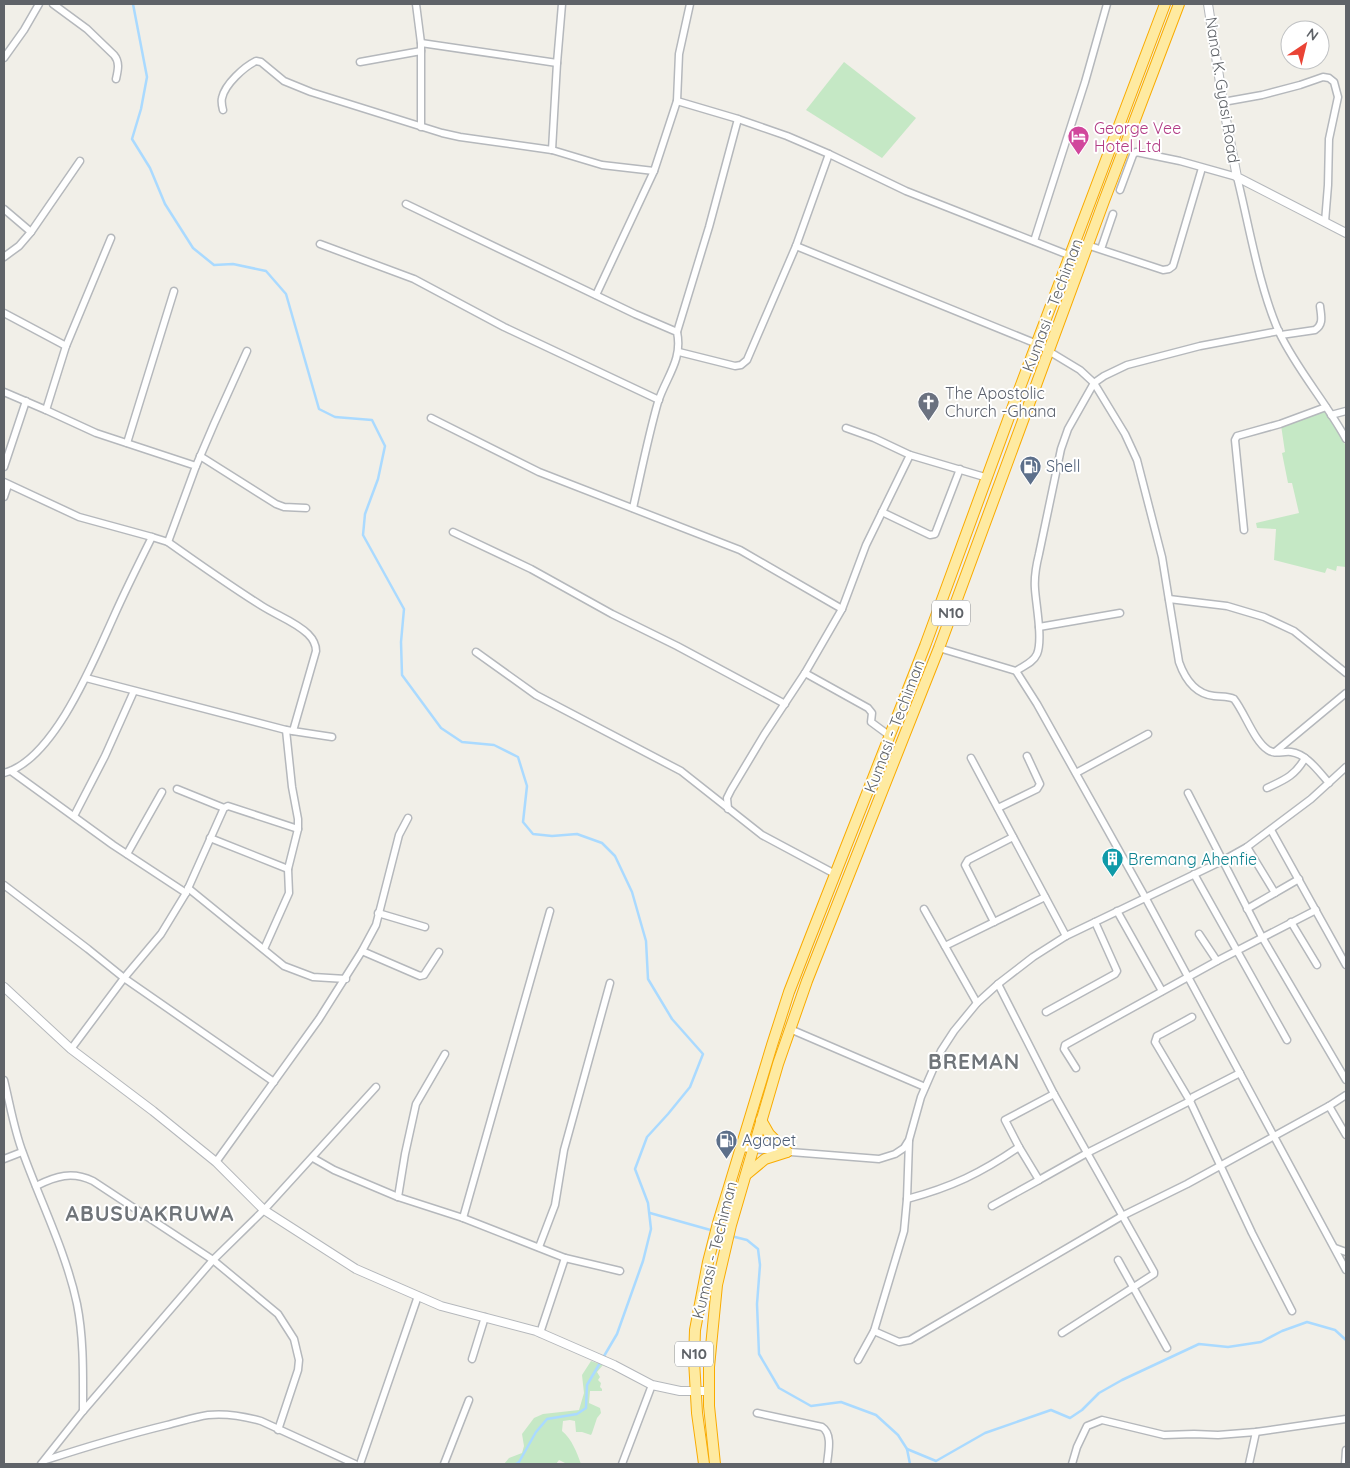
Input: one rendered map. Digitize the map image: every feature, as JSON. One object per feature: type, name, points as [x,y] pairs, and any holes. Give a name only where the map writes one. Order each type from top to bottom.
[{"type":"highway","name":"Kumasi - Techiman","points":[[709,1460],[696,1392],[695,1330],[702,1289],[718,1223],[740,1148],[789,992],[890,736],[1165,4]]},
{"type":"highway","name":"N10","points":[[709,1460],[709,1367],[717,1285],[725,1246],[761,1120],[790,1029],[851,868],[939,648],[1087,245],[1179,4]]},
{"type":"highway","points":[[745,1176],[766,1159],[787,1152],[769,1134],[761,1120]]},
{"type":"street","points":[[4,58],[24,30],[39,4]]},
{"type":"street","points":[[53,4],[87,29],[114,54],[118,59],[119,65],[116,79]]},
{"type":"street","points":[[416,4],[421,43],[421,126]]},
{"type":"street","points":[[552,150],[562,4]]},
{"type":"street","points":[[596,295],[654,171],[677,101],[679,54],[690,4]]},
{"type":"street","points":[[1034,240],[1085,82],[1107,4]]},
{"type":"street","name":"Nana K. Gyasi Road","points":[[1208,4],[1223,102],[1237,176]]},
{"type":"street","points":[[421,43],[557,63]]},
{"type":"street","points":[[360,62],[421,51]]},
{"type":"street","points":[[223,110],[222,100],[226,90],[240,72],[256,61],[261,62],[284,81],[311,92],[460,137],[552,150],[602,165],[654,171]]},
{"type":"street","points":[[1223,102],[1262,96],[1323,77],[1329,78],[1334,82],[1338,97],[1329,139],[1325,222]]},
{"type":"street","points":[[677,101],[738,119],[829,154],[906,191],[1071,256]]},
{"type":"street","points":[[633,508],[659,400],[678,352],[677,332],[709,228],[738,119]]},
{"type":"street","points":[[1120,190],[1133,154],[1136,152],[1237,176],[1346,233]]},
{"type":"street","points":[[678,352],[735,366],[741,365],[747,360],[796,246],[829,154]]},
{"type":"street","points":[[4,257],[19,246],[80,161]]},
{"type":"street","points":[[1087,245],[1163,270],[1169,270],[1173,266],[1202,168]]},
{"type":"street","points":[[1237,176],[1258,264],[1280,333],[1346,438]]},
{"type":"street","points":[[406,204],[677,332]]},
{"type":"street","points":[[4,209],[30,232]]},
{"type":"street","points":[[1101,250],[1113,214]]},
{"type":"street","points":[[46,410],[66,346],[111,238]]},
{"type":"street","points":[[320,244],[414,279],[504,327],[659,400]]},
{"type":"street","points":[[796,246],[1037,344],[1080,370],[1094,383],[1125,434],[1136,460],[1162,557],[1179,662],[1187,680],[1201,693],[1234,699],[1264,747],[1274,753],[1293,752],[1305,758],[1329,783]]},
{"type":"street","points":[[127,443],[174,291]]},
{"type":"street","points":[[1016,671],[1030,662],[1038,652],[1039,627],[1035,570],[1061,449],[1075,415],[1094,383],[1127,365],[1200,346],[1280,333],[1315,330],[1321,324],[1320,306]]},
{"type":"street","points":[[4,313],[66,346]]},
{"type":"street","points":[[168,542],[200,456],[247,351]]},
{"type":"street","points":[[4,392],[96,433],[196,466]]},
{"type":"street","points":[[4,467],[26,401]]},
{"type":"street","points":[[1244,530],[1235,440],[1237,436],[1280,424],[1326,407]]},
{"type":"street","points":[[1331,415],[1346,411]]},
{"type":"street","points":[[431,418],[539,472],[740,550],[842,609]]},
{"type":"street","points":[[846,428],[874,438],[910,455],[988,478]]},
{"type":"street","points":[[728,809],[727,798],[731,790],[764,735],[805,673],[842,609],[866,545],[910,455]]},
{"type":"street","points":[[200,456],[276,504],[284,507],[306,508]]},
{"type":"street","points":[[882,512],[930,535],[935,534],[960,469]]},
{"type":"street","points":[[4,497],[6,483],[79,517],[168,542],[262,606],[302,630],[313,640],[316,651],[290,730],[292,788],[298,829],[288,869],[289,893],[264,949]]},
{"type":"street","points":[[453,532],[531,569],[612,614],[677,646],[785,704]]},
{"type":"street","points":[[152,536],[86,678],[51,734],[27,760],[7,772],[127,854],[187,891],[284,966],[313,977],[346,978]]},
{"type":"street","points":[[1170,598],[1227,606],[1264,617],[1294,631],[1346,673]]},
{"type":"street","points":[[1039,627],[1120,613]]},
{"type":"street","points":[[939,648],[1016,671],[1037,704],[1145,897],[1346,1270]]},
{"type":"street","points":[[476,652],[536,695],[681,772],[762,835],[836,874]]},
{"type":"street","points":[[805,673],[868,708],[872,714],[871,722],[890,736]]},
{"type":"street","points":[[86,678],[290,730],[332,737]]},
{"type":"street","points":[[74,816],[105,756],[134,691]]},
{"type":"street","points":[[1274,753],[1346,693]]},
{"type":"street","points":[[1076,773],[1148,734]]},
{"type":"street","points":[[998,808],[1037,789],[1040,784],[1027,756]]},
{"type":"street","points":[[971,758],[1066,936]]},
{"type":"street","points":[[1267,788],[1294,774],[1305,758]]},
{"type":"street","points":[[858,1360],[874,1331],[904,1231],[908,1199],[909,1140],[925,1087],[941,1051],[954,1031],[977,1003],[1033,956],[1066,936],[1222,861],[1247,847],[1311,800],[1346,767]]},
{"type":"street","points":[[177,790],[224,808],[228,806],[298,829]]},
{"type":"street","points":[[127,854],[162,792]]},
{"type":"street","points":[[1188,793],[1262,937],[1346,1080]]},
{"type":"street","points":[[71,1049],[124,978],[161,934],[187,891],[224,808]]},
{"type":"street","points":[[216,1162],[346,978],[362,951],[376,925],[399,835],[408,818]]},
{"type":"street","points":[[1271,830],[1346,965]]},
{"type":"street","points":[[994,922],[965,865],[968,860],[1013,837]]},
{"type":"street","points":[[210,838],[288,869]]},
{"type":"street","points":[[1247,847],[1275,893]]},
{"type":"street","points":[[1194,874],[1287,1040]]},
{"type":"street","points":[[1247,909],[1299,879]]},
{"type":"street","points":[[4,885],[124,978],[274,1082]]},
{"type":"street","points":[[945,946],[1045,896]]},
{"type":"street","points":[[924,909],[977,1003]]},
{"type":"street","points":[[1076,1068],[1064,1048],[1065,1044],[1188,976],[1316,910]]},
{"type":"street","points":[[1117,911],[1162,991]]},
{"type":"street","points":[[463,1218],[550,912]]},
{"type":"street","points":[[378,913],[425,927]]},
{"type":"street","points":[[1046,1012],[1115,974],[1117,971],[1095,922]]},
{"type":"street","points":[[1291,922],[1317,965]]},
{"type":"street","points":[[1199,934],[1217,961]]},
{"type":"street","points":[[362,951],[420,976],[424,975],[439,952]]},
{"type":"street","points":[[539,1248],[555,1205],[564,1150],[610,983]]},
{"type":"street","points":[[998,984],[1054,1094],[1154,1272],[1154,1274],[1062,1333]]},
{"type":"street","points":[[4,987],[71,1049],[153,1111],[216,1162],[264,1210],[356,1269],[441,1306],[540,1333],[614,1365],[652,1385],[680,1391],[709,1391]]},
{"type":"street","points":[[1192,1017],[1156,1036],[1155,1042],[1190,1101],[1252,1233],[1292,1311]]},
{"type":"street","points":[[790,1029],[925,1087]]},
{"type":"street","points":[[398,1197],[416,1104],[445,1054]]},
{"type":"street","points":[[992,1206],[1087,1153],[1190,1101],[1193,1097],[1240,1073]]},
{"type":"street","points":[[4,1080],[22,1152],[68,1273],[77,1305],[82,1347],[83,1411]]},
{"type":"street","points":[[43,1462],[83,1411],[213,1260],[313,1158],[376,1087]]},
{"type":"street","points":[[1039,1180],[1005,1120],[1054,1094]]},
{"type":"street","points":[[874,1331],[899,1342],[910,1340],[1122,1216],[1221,1165],[1346,1095]]},
{"type":"street","points":[[1329,1106],[1346,1135]]},
{"type":"street","points":[[740,1148],[879,1159],[900,1152],[909,1140]]},
{"type":"street","points":[[908,1199],[963,1181],[1019,1147]]},
{"type":"street","points":[[4,1159],[22,1152]]},
{"type":"street","points":[[313,1158],[334,1170],[398,1197],[463,1218],[566,1258],[620,1271]]},
{"type":"street","points":[[36,1186],[58,1176],[76,1175],[85,1178],[213,1260],[278,1314],[294,1339],[299,1360],[298,1370],[278,1430]]},
{"type":"street","points":[[1335,1248],[1346,1252]]},
{"type":"street","points":[[540,1333],[566,1258]]},
{"type":"street","points":[[1118,1260],[1167,1348]]},
{"type":"street","points":[[360,1464],[418,1296]]},
{"type":"street","points":[[472,1359],[484,1317]]},
{"type":"street","points":[[622,1464],[652,1385]]},
{"type":"street","points":[[444,1464],[469,1400]]},
{"type":"street","points":[[757,1413],[822,1427],[826,1430],[828,1438],[827,1464]]},
{"type":"street","points":[[43,1462],[136,1432],[207,1415],[245,1416],[261,1421],[355,1464]]},
{"type":"street","points":[[1072,1464],[1077,1446],[1087,1426],[1102,1420],[1164,1435],[1194,1434],[1218,1436],[1346,1419]]},
{"type":"street","points":[[1249,1464],[1256,1432]]},
{"type":"street","points":[[1345,1461],[1346,1450]]},
{"type":"green space","points":[[844,62],[916,118],[882,158],[806,110]]},
{"type":"green space","points":[[1325,411],[1346,446],[1346,567],[1337,566],[1336,571],[1327,568],[1325,573],[1274,560],[1276,529],[1257,528],[1256,523],[1299,513],[1292,483],[1288,483],[1282,453],[1285,452],[1281,425]]},
{"type":"green space","points":[[591,1361],[603,1365],[597,1372],[600,1377],[598,1380],[601,1383],[602,1391],[590,1391],[589,1403],[600,1408],[601,1413],[597,1418],[591,1435],[576,1432],[575,1421],[570,1420],[563,1421],[562,1431],[571,1442],[581,1464],[567,1464],[559,1460],[556,1464],[504,1464],[509,1458],[522,1453],[524,1446],[522,1434],[534,1418],[543,1414],[579,1410],[584,1393],[582,1375]]},
{"type":"waterway","points":[[133,4],[147,77],[141,109],[132,139],[150,168],[165,204],[193,248],[214,265],[233,264],[266,271],[286,294],[319,409],[335,417],[372,420],[385,446],[378,479],[365,514],[363,535],[404,609],[401,642],[402,675],[441,728],[462,742],[494,745],[518,757],[527,786],[523,822],[533,834],[552,836],[577,834],[602,843],[615,856],[632,892],[646,941],[648,979],[672,1019],[703,1054],[690,1087],[647,1137],[635,1169],[648,1203],[651,1229],[643,1261],[617,1334],[587,1385],[586,1408],[577,1414],[547,1419],[536,1432],[516,1464]]},
{"type":"waterway","points":[[650,1213],[714,1231]]},
{"type":"waterway","points":[[731,1236],[747,1240],[758,1249],[760,1265],[757,1304],[759,1354],[779,1388],[811,1406],[841,1402],[876,1415],[898,1435],[907,1449],[910,1464]]},
{"type":"waterway","points":[[907,1449],[936,1461],[985,1433],[1051,1410],[1070,1418],[1082,1410],[1099,1393],[1122,1380],[1199,1344],[1228,1347],[1261,1342],[1282,1331],[1307,1322],[1335,1330],[1346,1340]]},
{"type":"place","name":"George Vee Hotel Ltd","points":[[1078,156]]},
{"type":"place","name":"The Apostolic Church -Ghana","points":[[929,421]]},
{"type":"place","name":"Shell","points":[[1030,485]]},
{"type":"place","name":"Bremang Ahenfie","points":[[1112,878]]},
{"type":"place","name":"Agapet","points":[[726,1159]]},
{"type":"district","name":"BREMAN","points":[[974,1062]]},
{"type":"district","name":"ABUSUAKRUWA","points":[[150,1214]]}]
